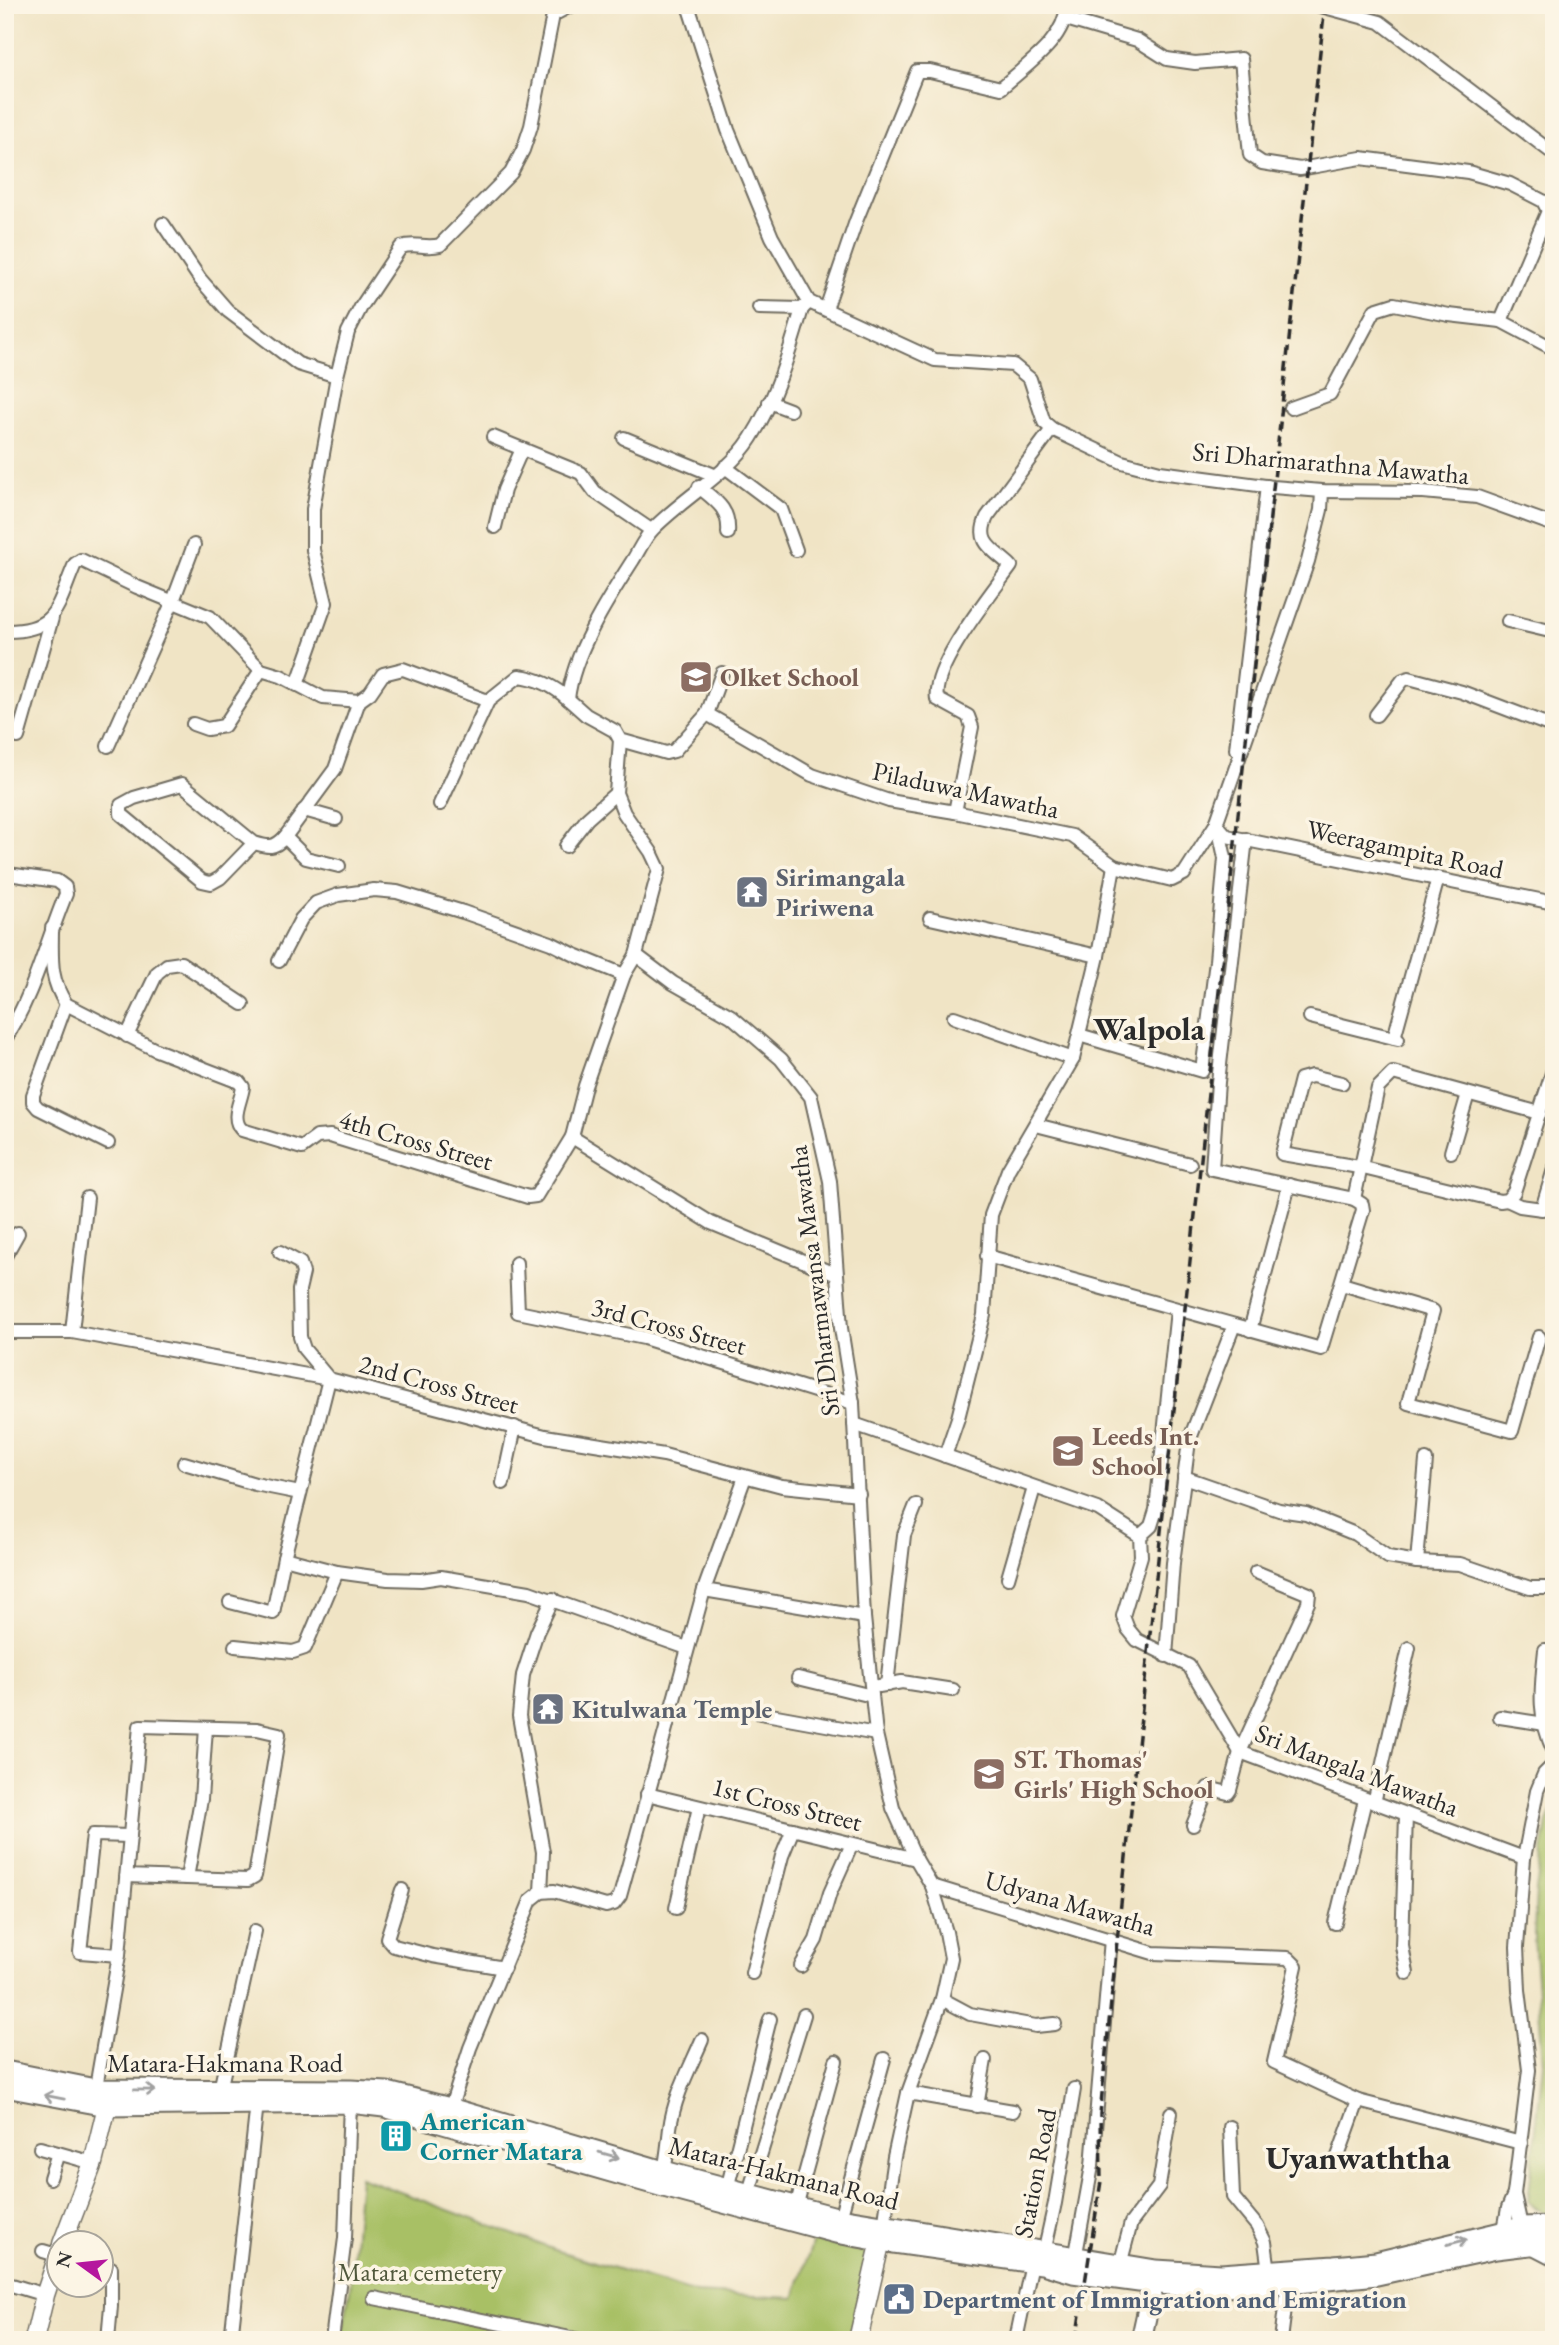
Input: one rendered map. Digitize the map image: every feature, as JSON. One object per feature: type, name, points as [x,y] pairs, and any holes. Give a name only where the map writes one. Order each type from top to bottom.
[{"type":"main road","name":"Matara-Hakmana Road","points":[[5,2071],[102,2097],[220,2090],[387,2092],[448,2116],[836,2233],[882,2234],[1038,2257],[1120,2265],[1155,2277],[1224,2288],[1377,2275],[1554,2227]]},
{"type":"main road","name":"Matara-Hakmana Road","points":[[5,2087],[102,2097],[257,2104],[351,2103],[448,2116]]},
{"type":"main road","points":[[65,2230],[93,2163],[102,2097]]},
{"type":"main road","name":"Matara-Hakmana Road","points":[[662,2179],[727,2189],[840,2218],[882,2234]]},
{"type":"main road","points":[[858,2340],[882,2234]]},
{"type":"main road","name":"Matara-Hakmana Road","points":[[1038,2257],[1073,2273],[1155,2277],[1269,2272],[1376,2262],[1514,2238],[1554,2242]]},
{"type":"main road","points":[[1141,2340],[1155,2277]]},
{"type":"main road","points":[[34,2340],[46,2291]]},
{"type":"street","points":[[297,685],[326,603],[313,550],[313,509],[337,376],[348,332],[361,307],[401,247],[411,243],[427,248],[440,245],[511,173],[531,126],[553,15],[572,5]]},
{"type":"street","points":[[568,699],[570,681],[582,651],[612,592],[651,530],[720,471],[751,439],[784,371],[805,305],[772,237],[729,130],[688,5]]},
{"type":"street","points":[[826,309],[856,222],[917,71],[930,71],[1001,88],[1055,38],[1066,19],[1067,5]]},
{"type":"street","points":[[1317,5],[1380,22],[1554,154]]},
{"type":"street","points":[[1066,19],[1137,40],[1167,59],[1195,63],[1241,59],[1250,155],[1262,163],[1300,169],[1360,158],[1468,172],[1510,184],[1544,201],[1551,217],[1501,321]]},
{"type":"street","points":[[163,224],[200,279],[228,311],[298,364],[337,376]]},
{"type":"street","points":[[1291,408],[1330,394],[1375,310],[1394,304],[1448,316],[1501,321],[1554,349]]},
{"type":"street","points":[[759,307],[805,305],[826,309],[935,360],[1013,365],[1030,379],[1044,422],[1052,429],[986,517],[981,531],[982,539],[1011,566],[947,657],[936,692],[937,699],[968,716],[972,727],[955,812]]},
{"type":"street","points":[[769,402],[790,410]]},
{"type":"street","name":"Sri Dharmarathna Mawatha","points":[[1052,429],[1122,462],[1160,472],[1322,491],[1423,492],[1477,497],[1554,525]]},
{"type":"street","points":[[493,437],[581,473],[595,492],[651,530]]},
{"type":"street","points":[[624,438],[720,471],[781,509],[796,550]]},
{"type":"street","points":[[495,527],[504,490],[522,449]]},
{"type":"street","points":[[1079,1035],[1202,1071],[1216,961],[1225,858],[1216,824],[1233,769],[1268,486]]},
{"type":"street","points":[[699,487],[724,510],[729,519],[728,533]]},
{"type":"street","points":[[1216,824],[1308,561],[1321,510],[1322,491]]},
{"type":"street","points":[[108,746],[173,601],[194,545]]},
{"type":"street","points":[[19,737],[52,618],[75,564],[81,560],[210,617],[261,670],[282,676],[323,698],[359,701]]},
{"type":"street","points":[[5,631],[43,625],[52,618]]},
{"type":"street","points":[[1508,621],[1554,632]]},
{"type":"street","points":[[192,724],[207,729],[224,726],[261,670]]},
{"type":"street","points":[[254,843],[220,878],[211,883],[202,881],[121,814],[121,806],[134,798],[182,784],[254,843],[269,848],[285,837],[335,769],[359,701],[370,693],[383,674],[403,670],[488,701]]},
{"type":"street","points":[[620,740],[666,753],[674,751],[707,714],[722,673]]},
{"type":"street","points":[[440,804],[488,701],[519,676],[530,677],[559,691],[586,715],[615,731],[620,740],[616,793],[624,813],[652,852],[659,869],[636,955],[624,975],[585,1086],[572,1137],[711,1223],[837,1275]]},
{"type":"street","points":[[1376,715],[1403,680],[1409,678],[1462,692],[1554,727]]},
{"type":"street","name":"Piladuwa Mawatha","points":[[707,714],[812,775],[889,801],[1072,836],[1114,866],[1172,880],[1184,874],[1216,824]]},
{"type":"street","points":[[566,846],[587,819],[616,793]]},
{"type":"street","points":[[304,810],[335,819]]},
{"type":"street","name":"Weeragampita Road","points":[[1216,824],[1227,836],[1554,903]]},
{"type":"street","points":[[285,837],[306,858],[339,866]]},
{"type":"street","points":[[987,1256],[1321,1349],[1363,1210],[1362,1204],[1354,1199],[1212,1169],[1219,1072],[1246,839]]},
{"type":"street","points":[[945,1456],[958,1418],[984,1315],[990,1215],[1008,1170],[1073,1059],[1098,956],[1114,866]]},
{"type":"street","points":[[5,1039],[14,1025],[39,967],[66,894],[65,887],[57,881],[8,874]]},
{"type":"street","points":[[1310,1017],[1396,1038],[1438,878]]},
{"type":"street","points":[[279,961],[301,919],[316,903],[338,895],[373,890],[397,892],[463,912],[551,943],[624,975]]},
{"type":"street","points":[[930,918],[1098,956]]},
{"type":"street","points":[[52,928],[51,970],[57,990],[66,1004],[33,1101],[38,1108],[108,1143]]},
{"type":"street","name":"Sri Dharmawansa Mawatha","points":[[636,955],[673,983],[731,1016],[781,1059],[811,1097],[830,1181],[841,1328],[853,1404],[864,1617],[876,1734],[893,1808],[916,1859],[932,1886],[951,1958],[942,1999],[908,2093],[894,2157],[882,2234]]},
{"type":"street","points":[[127,1035],[157,973],[167,965],[181,963],[243,1004]]},
{"type":"street","name":"4th Cross Street","points":[[66,1004],[156,1050],[239,1082],[243,1087],[236,1114],[238,1127],[302,1148],[317,1137],[330,1136],[528,1197],[536,1196],[572,1137]]},
{"type":"street","points":[[954,1017],[1073,1059]]},
{"type":"street","points":[[1507,1200],[1514,1192],[1554,1067]]},
{"type":"street","points":[[1354,1199],[1378,1088],[1393,1073],[1540,1113]]},
{"type":"street","points":[[1342,1083],[1312,1076],[1301,1079],[1282,1154],[1359,1167],[1542,1209],[1554,1169]]},
{"type":"street","points":[[1451,1152],[1468,1094]]},
{"type":"street","points":[[1036,1125],[1190,1164]]},
{"type":"street","points":[[1250,1330],[1264,1287],[1289,1185]]},
{"type":"street","points":[[72,1332],[87,1198]]},
{"type":"street","points":[[5,1256],[18,1233]]},
{"type":"street","points":[[230,1602],[273,1613],[284,1558],[329,1379],[304,1349],[300,1336],[299,1290],[303,1273],[300,1262],[280,1252]]},
{"type":"street","name":"3rd Cross Street","points":[[516,1263],[519,1312],[644,1338],[853,1404]]},
{"type":"street","points":[[1342,1284],[1433,1311],[1408,1403],[1513,1431],[1539,1337]]},
{"type":"street","points":[[854,1424],[1034,1489],[1098,1509],[1140,1536],[1151,1526],[1156,1510],[1177,1310]]},
{"type":"street","points":[[1166,1656],[1173,1563],[1189,1441],[1234,1325]]},
{"type":"street","name":"2nd Cross Street","points":[[5,1332],[72,1332],[329,1379],[545,1436],[664,1455],[782,1486],[859,1494]]},
{"type":"street","points":[[503,1483],[515,1427]]},
{"type":"street","points":[[1417,1562],[1426,1460]]},
{"type":"street","points":[[184,1463],[264,1486],[300,1493]]},
{"type":"street","points":[[448,2116],[470,2048],[531,1900],[541,1892],[554,1891],[606,1906],[614,1904],[620,1896],[704,1590],[746,1477]]},
{"type":"street","points":[[1184,1477],[1279,1510],[1307,1514],[1354,1534],[1388,1557],[1417,1562],[1460,1564],[1530,1588],[1554,1588]]},
{"type":"street","points":[[1008,1578],[1034,1489]]},
{"type":"street","points":[[887,1685],[904,1535],[916,1506]]},
{"type":"street","name":"Sri Mangala Mawatha","points":[[1140,1536],[1141,1556],[1123,1616],[1128,1629],[1137,1640],[1189,1666],[1240,1752],[1524,1858]]},
{"type":"street","points":[[284,1558],[337,1572],[388,1579],[421,1580],[441,1577],[529,1592],[687,1648]]},
{"type":"street","points":[[235,1646],[293,1652],[305,1648],[337,1572]]},
{"type":"street","points":[[1193,1825],[1208,1788],[1228,1793],[1240,1752],[1308,1603],[1309,1594],[1256,1572]]},
{"type":"street","points":[[704,1590],[864,1617]]},
{"type":"street","points":[[541,1892],[543,1852],[519,1716],[523,1675],[537,1632],[553,1599]]},
{"type":"street","points":[[1335,1923],[1409,1648]]},
{"type":"street","points":[[1545,1650],[1540,1698],[1548,1738],[1554,1752]]},
{"type":"street","points":[[798,1678],[872,1691],[902,1682],[953,1690]]},
{"type":"street","points":[[760,1713],[876,1734]]},
{"type":"street","points":[[1500,1717],[1545,1724]]},
{"type":"street","points":[[102,2097],[140,1726],[257,1729],[279,1734],[255,1876],[248,1880],[126,1876]]},
{"type":"street","points":[[187,1878],[201,1799],[205,1728]]},
{"type":"street","points":[[1514,2238],[1514,2194],[1529,2070],[1518,1990],[1517,1947],[1524,1858],[1537,1791],[1544,1774],[1554,1764]]},
{"type":"street","name":"1st Cross Street","points":[[647,1794],[916,1859]]},
{"type":"street","points":[[676,1908],[699,1807]]},
{"type":"street","points":[[1406,1815],[1402,1946],[1407,1973]]},
{"type":"street","points":[[752,1973],[782,1856],[793,1829]]},
{"type":"street","points":[[118,1955],[80,1952],[93,1835],[130,1836]]},
{"type":"street","points":[[801,1966],[816,1940],[830,1893],[852,1843]]},
{"type":"street","name":"Udyana Mawatha","points":[[932,1886],[1153,1953],[1288,1958],[1296,1966],[1274,2062],[1358,2101],[1521,2143]]},
{"type":"street","points":[[402,1890],[387,1938],[394,1946],[433,1956],[504,1968]]},
{"type":"street","points":[[220,2090],[256,1931]]},
{"type":"street","points":[[1075,2259],[1092,2166],[1111,1939]]},
{"type":"street","points":[[942,1999],[970,2014],[1036,2026],[1055,2024]]},
{"type":"street","points":[[748,2195],[804,2015]]},
{"type":"street","points":[[727,2189],[770,2019]]},
{"type":"street","points":[[662,2179],[671,2140],[670,2128],[681,2089],[702,2040]]},
{"type":"street","points":[[840,2218],[884,2059]]},
{"type":"street","points":[[977,2106],[985,2060]]},
{"type":"street","points":[[796,2207],[836,2061]]},
{"type":"street","name":"Station Road","points":[[1016,2340],[1055,2203],[1074,2090]]},
{"type":"street","points":[[908,2093],[1013,2111]]},
{"type":"street","points":[[1336,2162],[1358,2101]]},
{"type":"street","points":[[332,2340],[345,2238],[351,2103]]},
{"type":"street","points":[[231,2340],[257,2104]]},
{"type":"street","points":[[1120,2265],[1131,2223],[1159,2186],[1171,2113]]},
{"type":"street","points":[[1230,2127],[1233,2197],[1257,2226],[1265,2242],[1269,2272]]},
{"type":"street","points":[[40,2148],[93,2163]]},
{"type":"street","points":[[50,2178],[58,2153]]},
{"type":"street","points":[[1514,2194],[1508,2208],[1514,2238]]},
{"type":"street","points":[[1514,2238],[1554,2259]]},
{"type":"street","points":[[5,2283],[45,2295]]},
{"type":"street","points":[[1281,2340],[1288,2284]]},
{"type":"street","points":[[374,2298],[580,2340]]},
{"type":"street","points":[[108,2340],[111,2300]]},
{"type":"green space","points":[[1554,1806],[1554,2217],[1550,2218],[1528,2202],[1543,2063],[1534,1936],[1536,1889],[1547,1822]]},
{"type":"green space","name":"Matara cemetery","points":[[360,2177],[555,2250],[696,2293],[794,2298],[813,2241],[870,2253],[849,2340],[341,2340],[350,2290]]},
{"type":"railway","points":[[1076,2340],[1101,2181],[1100,2114],[1117,1941],[1325,5]]},
{"type":"place","name":"Olket School","points":[[696,677]]},
{"type":"place","name":"Sirimangala Piriwena","points":[[752,892]]},
{"type":"place","name":"Leeds Int. School","points":[[1068,1451]]},
{"type":"place","name":"Kitulwana Temple","points":[[548,1709]]},
{"type":"place","name":"ST. Thomas' Girls' High School","points":[[989,1774]]},
{"type":"place","name":"American Corner Matara","points":[[396,2136]]},
{"type":"place","name":"Department of Immigration and Emigration","points":[[899,2299]]},
{"type":"district","name":"Walpola","points":[[1149,1028]]},
{"type":"district","name":"Uyanwaththa","points":[[1358,2157]]}]
